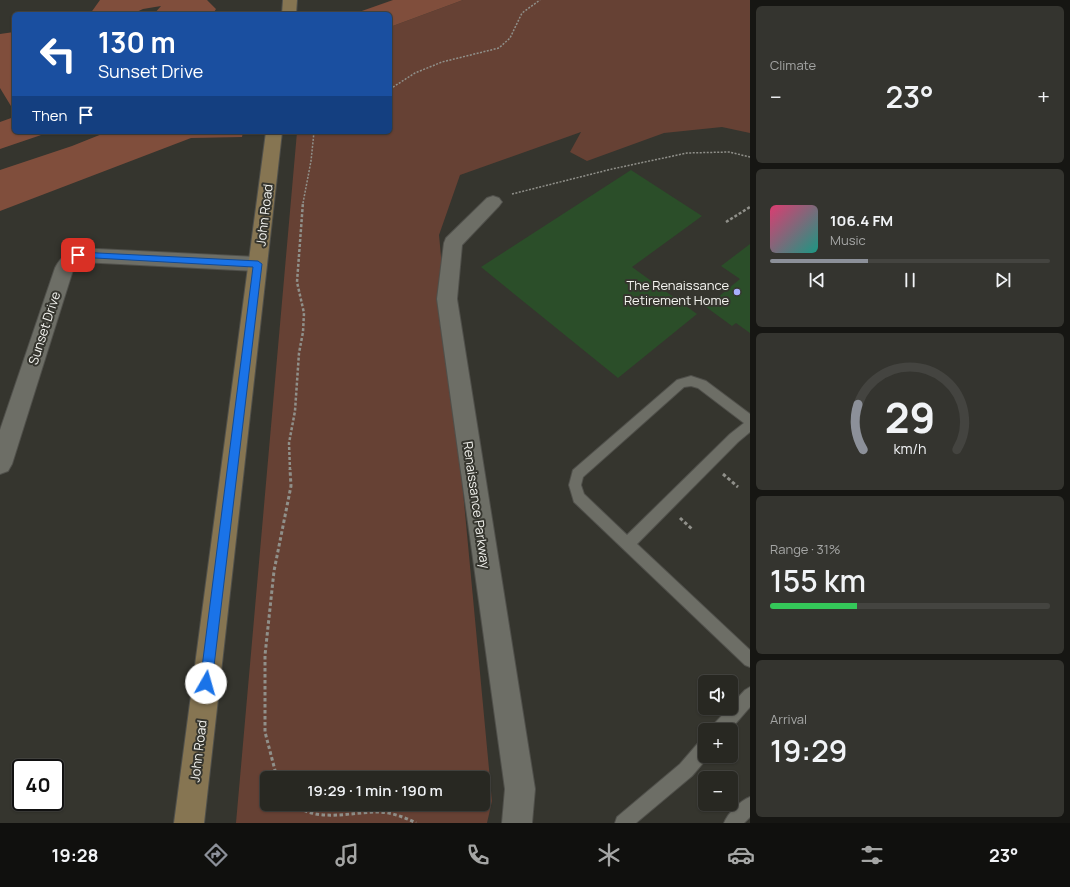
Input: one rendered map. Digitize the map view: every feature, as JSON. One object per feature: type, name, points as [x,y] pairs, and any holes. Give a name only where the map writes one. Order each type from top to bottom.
[{"type":"street","points":[[289,12],[290,0]]},
{"type":"street","name":"John Road","points":[[189,823],[274,134]]},
{"type":"street","name":"Renaissance Parkway","points":[[493,202],[453,244],[447,299],[520,789],[517,823]]},
{"type":"street","name":"Sunset Drive","points":[[0,464],[64,268],[69,261],[78,255],[258,264]]},
{"type":"lane","points":[[750,421],[702,384],[691,381],[681,383],[577,474],[574,485],[579,498],[750,660]]},
{"type":"lane","points":[[628,543],[750,424]]},
{"type":"lane","points":[[726,723],[750,695]]},
{"type":"lane","points":[[623,823],[686,770],[698,756]]},
{"type":"lane","points":[[732,823],[750,805]]},
{"type":"path","points":[[392,88],[410,75],[432,65],[460,56],[499,48],[508,40],[520,16],[530,6],[540,0]]},
{"type":"path","points":[[275,771],[265,732],[265,656],[274,571],[291,486],[289,443],[295,411],[299,353],[303,332],[304,313],[297,282],[297,269],[301,214],[311,160],[314,134]]},
{"type":"path","points":[[493,202],[522,191],[687,153],[729,152],[750,158]]},
{"type":"path","points":[[726,222],[750,207]]},
{"type":"path","points":[[305,811],[315,817],[329,820],[369,813],[389,813],[407,818],[416,823]]},
{"type":"shaded area","points":[[100,0],[207,0],[216,9],[214,12],[156,12],[161,6],[143,9],[136,12],[91,12]]},
{"type":"shaded area","points":[[393,0],[463,0],[392,26],[392,12],[359,12]]},
{"type":"shaded area","points":[[463,0],[750,0],[750,133],[722,127],[664,133],[587,161],[570,152],[581,132],[460,175],[439,235],[489,771],[260,771],[260,811],[490,811],[487,823],[236,823],[297,134],[392,134],[392,26]]},
{"type":"shaded area","points":[[12,32],[12,108],[0,88],[0,34]]},
{"type":"shaded area","points":[[12,118],[12,134],[44,134],[0,149],[0,122]]},
{"type":"shaded area","points":[[102,134],[243,134],[242,137],[191,138],[0,211],[0,170],[72,146]]},
{"type":"shaded area","points":[[490,780],[492,801],[490,810]]},
{"type":"building","points":[[631,170],[702,216],[632,267],[697,314],[618,378],[481,267]]},
{"type":"building","name":"The Renaissance Retirement Home","points":[[750,244],[750,333],[736,323],[732,326],[706,307],[740,279],[721,266]]},
{"type":"place","name":"The Renaissance Retirement Home","points":[[737,292]]},
{"type":"route","points":[[78,255],[258,264],[206,683]]}]
